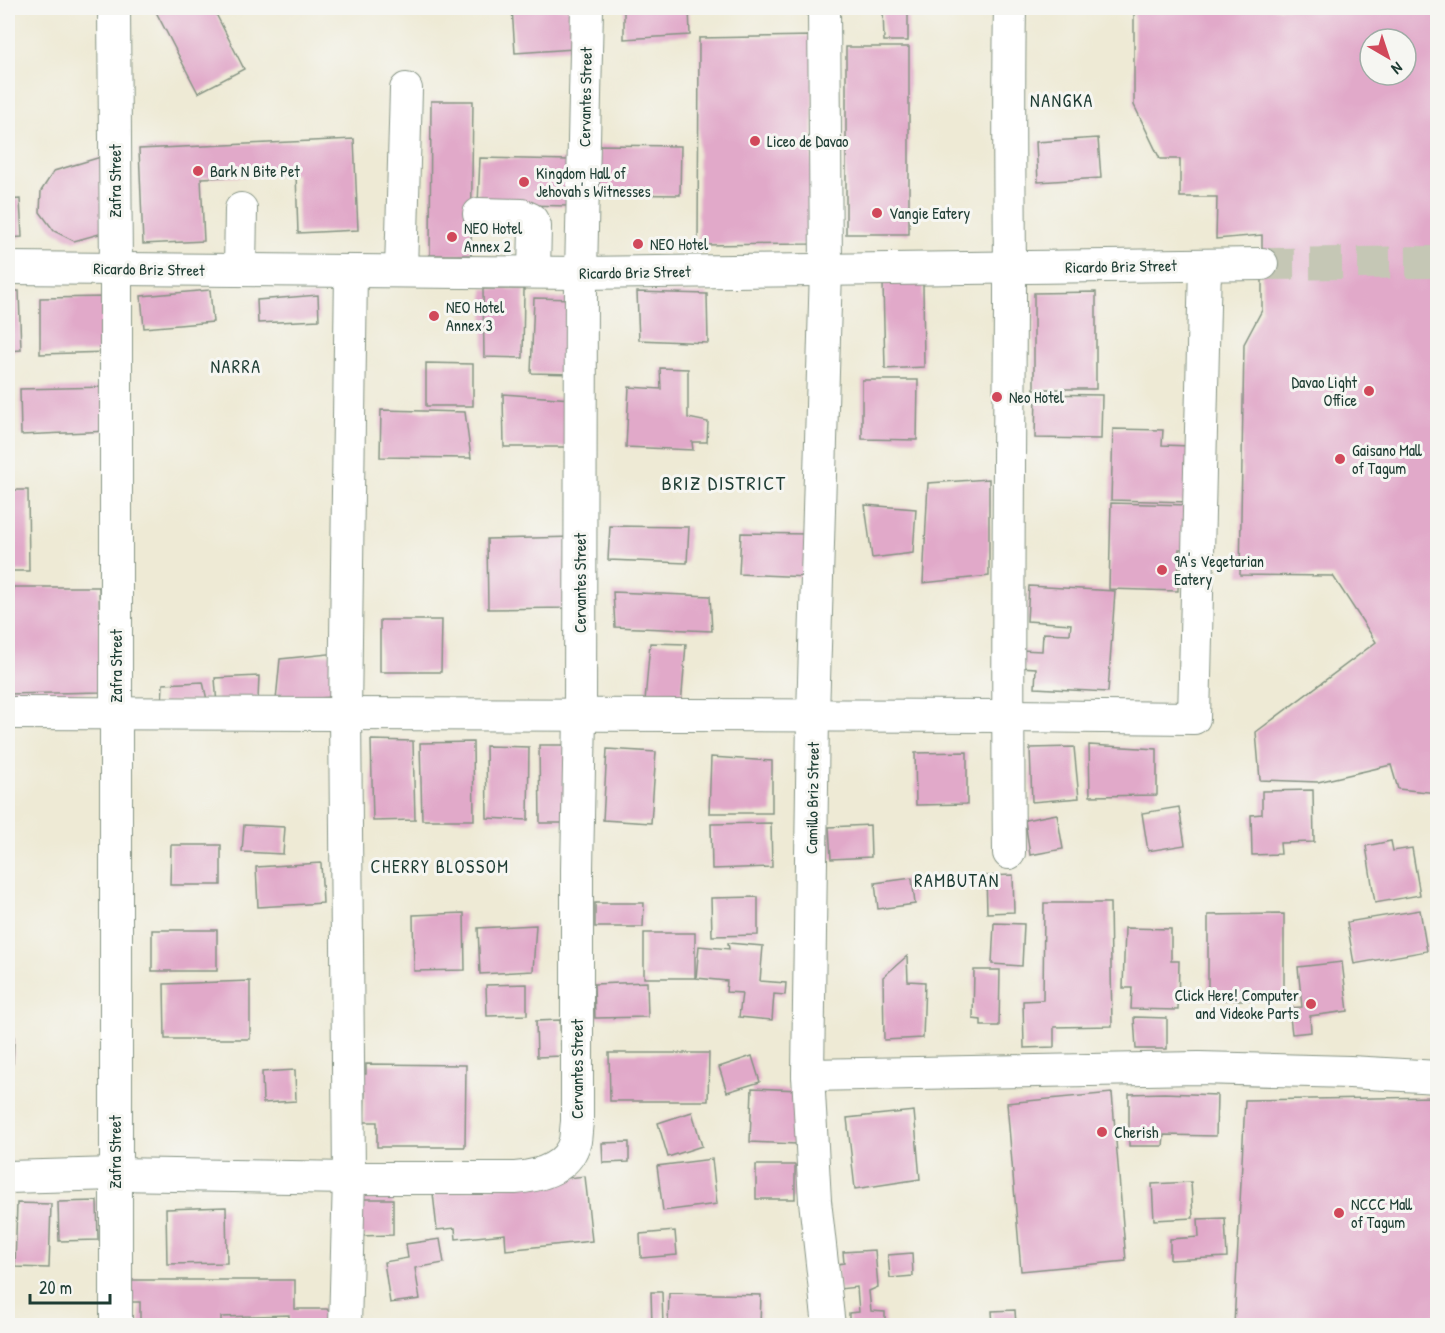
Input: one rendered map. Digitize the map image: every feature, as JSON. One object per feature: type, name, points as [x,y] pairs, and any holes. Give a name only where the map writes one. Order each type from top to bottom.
[{"type":"street","name":"Zafra Street","points":[[114,8],[116,1326]]},
{"type":"street","name":"Cervantes Street","points":[[349,1178],[535,1176],[554,1169],[567,1157],[575,1142],[580,715],[581,273],[587,8]]},
{"type":"street","name":"Camillo Briz Street","points":[[825,8],[826,269],[813,715],[808,1075],[815,1202],[829,1326]]},
{"type":"street","points":[[1009,853],[1007,716],[1011,8]]},
{"type":"street","points":[[401,271],[406,89]]},
{"type":"street","points":[[240,270],[241,209]]},
{"type":"street","points":[[479,214],[522,215],[531,219],[535,226],[534,272]]},
{"type":"street","name":"Ricardo Briz Street","points":[[8,268],[581,273],[1262,264]]},
{"type":"street","points":[[8,713],[1194,718],[1205,265]]},
{"type":"street","points":[[345,1326],[349,1178],[345,714],[351,271]]},
{"type":"street","points":[[808,1075],[1198,1068],[1437,1077]]},
{"type":"street","points":[[8,1177],[115,1174],[349,1178]]},
{"type":"building","points":[[154,8],[213,8],[244,69],[198,93]]},
{"type":"building","points":[[512,8],[571,8],[574,49],[515,53]]},
{"type":"building","points":[[624,8],[689,8],[690,35],[624,39]]},
{"type":"building","points":[[883,8],[908,8],[908,41],[884,41]]},
{"type":"building","name":"Gaisano Mall of Tagum","points":[[1134,8],[1438,8],[1438,793],[1398,789],[1391,765],[1318,782],[1260,780],[1256,732],[1376,642],[1333,576],[1240,575],[1244,344],[1262,310],[1262,235],[1216,239],[1217,197],[1180,197],[1180,159],[1160,159],[1134,105]]},
{"type":"building","name":"Liceo de Davao","points":[[813,36],[812,244],[698,245],[699,38]]},
{"type":"building","points":[[846,47],[909,47],[909,234],[846,234]]},
{"type":"building","points":[[431,101],[473,101],[471,255],[430,255]]},
{"type":"building","points":[[1098,138],[1101,178],[1038,182],[1036,142]]},
{"type":"building","points":[[354,139],[358,230],[298,233],[296,174],[201,178],[204,241],[143,244],[139,149]]},
{"type":"building","points":[[599,145],[681,146],[680,195],[599,194]]},
{"type":"building","points":[[104,156],[103,233],[74,241],[54,231],[40,212],[41,191],[54,171]]},
{"type":"building","name":"Kingdom Hall of Jehovah's Witnesses","points":[[480,158],[570,160],[569,206],[478,204]]},
{"type":"building","points":[[20,199],[22,237],[8,238],[8,200]]},
{"type":"building","points":[[883,283],[923,284],[924,367],[885,369]]},
{"type":"building","points":[[483,289],[524,289],[523,358],[484,357]]},
{"type":"building","points":[[210,290],[213,322],[144,328],[141,296]]},
{"type":"building","points":[[8,291],[19,291],[21,350],[8,351]]},
{"type":"building","points":[[637,292],[707,294],[708,343],[639,340]]},
{"type":"building","points":[[1096,292],[1096,389],[1034,389],[1034,293]]},
{"type":"building","points":[[318,295],[319,320],[258,323],[257,300]]},
{"type":"building","points":[[109,297],[109,352],[40,354],[40,298]]},
{"type":"building","points":[[534,298],[575,299],[571,374],[531,373]]},
{"type":"building","points":[[426,363],[473,364],[473,406],[426,406]]},
{"type":"building","points":[[660,368],[688,369],[688,418],[708,422],[707,442],[692,442],[693,450],[626,447],[629,387],[661,389]]},
{"type":"building","points":[[862,380],[918,380],[917,440],[862,439]]},
{"type":"building","points":[[107,387],[109,431],[21,435],[20,389]]},
{"type":"building","points":[[503,394],[571,399],[571,447],[504,447]]},
{"type":"building","points":[[1036,394],[1102,395],[1101,439],[1035,438]]},
{"type":"building","points":[[381,410],[465,412],[471,458],[380,457]]},
{"type":"building","points":[[1113,429],[1163,430],[1162,445],[1191,446],[1189,502],[1111,500]]},
{"type":"building","points":[[989,479],[989,576],[923,583],[928,483]]},
{"type":"building","points":[[8,490],[28,490],[29,571],[8,571]]},
{"type":"building","points":[[1111,503],[1188,505],[1187,549],[1179,549],[1178,591],[1109,589]]},
{"type":"building","points":[[865,505],[916,509],[913,553],[872,558]]},
{"type":"building","points":[[610,526],[689,527],[687,563],[608,560]]},
{"type":"building","points":[[741,533],[810,534],[808,577],[739,574]]},
{"type":"building","points":[[574,537],[574,608],[488,609],[487,539]]},
{"type":"building","points":[[1029,586],[1115,591],[1108,692],[1035,688],[1036,668],[1019,667],[1020,650],[1042,651],[1043,633],[1070,634],[1071,624],[1027,621]]},
{"type":"building","points":[[13,587],[99,587],[101,692],[8,694]]},
{"type":"building","points":[[613,592],[710,596],[712,631],[615,627]]},
{"type":"building","points":[[380,620],[442,620],[441,672],[380,672]]},
{"type":"building","points":[[650,643],[686,644],[681,706],[645,701]]},
{"type":"building","points":[[338,653],[335,697],[276,700],[280,659]]},
{"type":"building","points":[[259,676],[258,700],[217,706],[215,678]]},
{"type":"building","points":[[203,682],[207,700],[162,703],[163,684]]},
{"type":"building","points":[[371,740],[413,741],[415,820],[373,821]]},
{"type":"building","points":[[473,742],[474,820],[422,820],[420,743]]},
{"type":"building","points":[[539,745],[574,745],[575,823],[540,823]]},
{"type":"building","points":[[1089,745],[1157,749],[1157,795],[1090,796]]},
{"type":"building","points":[[486,746],[529,747],[528,820],[487,818]]},
{"type":"building","points":[[1074,747],[1079,798],[1032,802],[1030,748]]},
{"type":"building","points":[[607,749],[656,752],[651,823],[603,820]]},
{"type":"building","points":[[967,752],[967,804],[916,805],[915,753]]},
{"type":"building","points":[[711,757],[772,761],[772,813],[709,813]]},
{"type":"building","points":[[1313,790],[1314,842],[1280,843],[1281,854],[1252,855],[1251,815],[1262,814],[1262,791]]},
{"type":"building","points":[[1179,807],[1185,845],[1148,851],[1142,813]]},
{"type":"building","points":[[1057,814],[1063,849],[1030,855],[1025,820]]},
{"type":"building","points":[[771,823],[772,867],[712,869],[711,824]]},
{"type":"building","points":[[244,825],[285,827],[283,854],[242,852]]},
{"type":"building","points":[[870,825],[871,857],[831,859],[829,827]]},
{"type":"building","points":[[1391,841],[1393,851],[1412,848],[1420,895],[1375,903],[1366,846]]},
{"type":"building","points":[[171,845],[221,845],[221,885],[170,885]]},
{"type":"building","points":[[321,863],[323,903],[258,907],[256,867]]},
{"type":"building","points":[[1013,875],[1014,912],[987,913],[986,876]]},
{"type":"building","points":[[912,878],[915,904],[878,909],[875,883]]},
{"type":"building","points":[[758,897],[758,935],[712,936],[711,898]]},
{"type":"building","points":[[595,903],[644,903],[643,927],[595,927]]},
{"type":"building","points":[[1044,903],[1110,903],[1112,1026],[1054,1027],[1054,1047],[1024,1048],[1023,1001],[1043,1000]]},
{"type":"building","points":[[1420,910],[1427,951],[1354,964],[1347,922]]},
{"type":"building","points":[[464,913],[465,970],[414,971],[413,915]]},
{"type":"building","points":[[1284,914],[1284,1000],[1208,1000],[1208,915]]},
{"type":"building","points":[[994,923],[1024,924],[1022,966],[992,964]]},
{"type":"building","points":[[536,925],[533,971],[480,974],[478,928]]},
{"type":"building","points":[[1125,928],[1171,929],[1171,961],[1179,961],[1178,1010],[1131,1009],[1132,988],[1123,988]]},
{"type":"building","points":[[152,930],[217,930],[217,971],[152,971]]},
{"type":"building","points":[[644,933],[695,933],[695,978],[644,978]]},
{"type":"building","points":[[728,943],[763,946],[760,981],[786,983],[785,995],[774,994],[772,1020],[739,1017],[742,993],[726,992],[727,981],[696,978],[699,946],[729,949]]},
{"type":"building","points":[[907,956],[908,981],[925,982],[923,1038],[884,1040],[883,977]]},
{"type":"building","points":[[1342,962],[1348,1011],[1310,1016],[1311,1032],[1292,1034],[1289,1008],[1302,1007],[1298,967]]},
{"type":"building","points":[[974,970],[1000,970],[999,1026],[981,1026],[981,1020],[973,1019]]},
{"type":"building","points":[[250,981],[250,1039],[165,1039],[164,984]]},
{"type":"building","points":[[647,982],[648,1017],[595,1018],[594,984]]},
{"type":"building","points":[[527,984],[527,1015],[487,1016],[486,985]]},
{"type":"building","points":[[1134,1017],[1167,1018],[1167,1049],[1136,1049]]},
{"type":"building","points":[[560,1020],[561,1056],[537,1057],[536,1021]]},
{"type":"building","points":[[8,1037],[14,1037],[13,1063],[8,1063]]},
{"type":"building","points":[[609,1053],[709,1053],[708,1101],[610,1101]]},
{"type":"building","points":[[752,1056],[760,1082],[727,1092],[719,1067]]},
{"type":"building","points":[[366,1064],[466,1065],[465,1147],[377,1147],[377,1122],[364,1122],[365,1091],[358,1091],[358,1074],[366,1074]]},
{"type":"building","points":[[295,1070],[296,1101],[263,1103],[262,1072]]},
{"type":"building","points":[[752,1088],[800,1090],[797,1144],[750,1142]]},
{"type":"building","points":[[1112,1093],[1126,1261],[1021,1271],[1007,1103]]},
{"type":"building","points":[[1129,1094],[1217,1095],[1216,1136],[1164,1135],[1163,1146],[1129,1146]]},
{"type":"building","name":"NCCC Mall of Tagum","points":[[1438,1097],[1438,1326],[1234,1326],[1245,1100]]},
{"type":"building","points":[[914,1111],[920,1179],[855,1189],[847,1118]]},
{"type":"building","points":[[692,1112],[702,1146],[668,1157],[658,1123]]},
{"type":"building","points":[[629,1142],[629,1162],[603,1163],[602,1143]]},
{"type":"building","points":[[712,1159],[717,1204],[663,1211],[657,1166]]},
{"type":"building","points":[[756,1165],[795,1165],[795,1199],[756,1199]]},
{"type":"building","points":[[585,1176],[592,1241],[506,1250],[505,1234],[456,1239],[455,1228],[437,1230],[433,1193]]},
{"type":"building","points":[[1191,1182],[1193,1218],[1154,1220],[1152,1184]]},
{"type":"building","points":[[358,1199],[393,1199],[393,1235],[359,1236]]},
{"type":"building","points":[[97,1201],[98,1240],[59,1241],[58,1202]]},
{"type":"building","points":[[17,1203],[51,1204],[49,1268],[15,1267]]},
{"type":"building","points":[[226,1207],[227,1263],[167,1264],[166,1209]]},
{"type":"building","points":[[1225,1218],[1227,1257],[1170,1260],[1170,1239],[1199,1237],[1198,1219]]},
{"type":"building","points":[[675,1231],[677,1255],[641,1258],[640,1234]]},
{"type":"building","points":[[440,1239],[444,1263],[415,1268],[420,1299],[390,1303],[384,1262],[408,1258],[406,1244]]},
{"type":"building","points":[[875,1250],[878,1287],[869,1291],[871,1311],[885,1312],[885,1326],[849,1326],[849,1313],[859,1312],[857,1287],[839,1289],[837,1264],[844,1263],[843,1252]]},
{"type":"building","points":[[912,1253],[913,1276],[890,1278],[888,1255]]},
{"type":"building","points":[[124,1280],[295,1280],[295,1309],[327,1309],[335,1320],[335,1326],[289,1326],[289,1315],[221,1317],[221,1326],[146,1326],[140,1322],[140,1302],[123,1302]]},
{"type":"building","points":[[651,1292],[662,1292],[663,1326],[652,1326]]},
{"type":"building","points":[[669,1293],[761,1295],[760,1326],[668,1326]]},
{"type":"building","points":[[1015,1310],[1016,1326],[993,1326],[992,1311]]},
{"type":"tunnel","points":[[1262,264],[1438,262]]},
{"type":"place","name":"Liceo de Davao","points":[[755,141]]},
{"type":"place","name":"Bark N Bite Pet","points":[[198,171]]},
{"type":"place","name":"Kingdom Hall of Jehovah's Witnesses","points":[[524,182]]},
{"type":"place","name":"Vangie Eatery","points":[[877,213]]},
{"type":"place","name":"NEO Hotel Annex 2","points":[[452,237]]},
{"type":"place","name":"NEO Hotel","points":[[638,244]]},
{"type":"place","name":"NEO Hotel Annex 3","points":[[434,316]]},
{"type":"place","name":"Davao Light Office","points":[[1369,391]]},
{"type":"place","name":"Neo Hotel","points":[[997,397]]},
{"type":"place","name":"Gaisano Mall of Tagum","points":[[1340,459]]},
{"type":"place","name":"9A's Vegetarian Eatery","points":[[1162,570]]},
{"type":"place","name":"Click Here! Computer and Videoke Parts","points":[[1311,1004]]},
{"type":"place","name":"Cherish","points":[[1102,1132]]},
{"type":"place","name":"NCCC Mall of Tagum","points":[[1339,1213]]},
{"type":"district","name":"NANGKA","points":[[1062,100]]},
{"type":"district","name":"NARRA","points":[[236,366]]},
{"type":"district","name":"BRIZ DISTRICT","points":[[724,482]]},
{"type":"district","name":"CHERRY BLOSSOM","points":[[440,866]]},
{"type":"district","name":"RAMBUTAN","points":[[957,880]]}]
